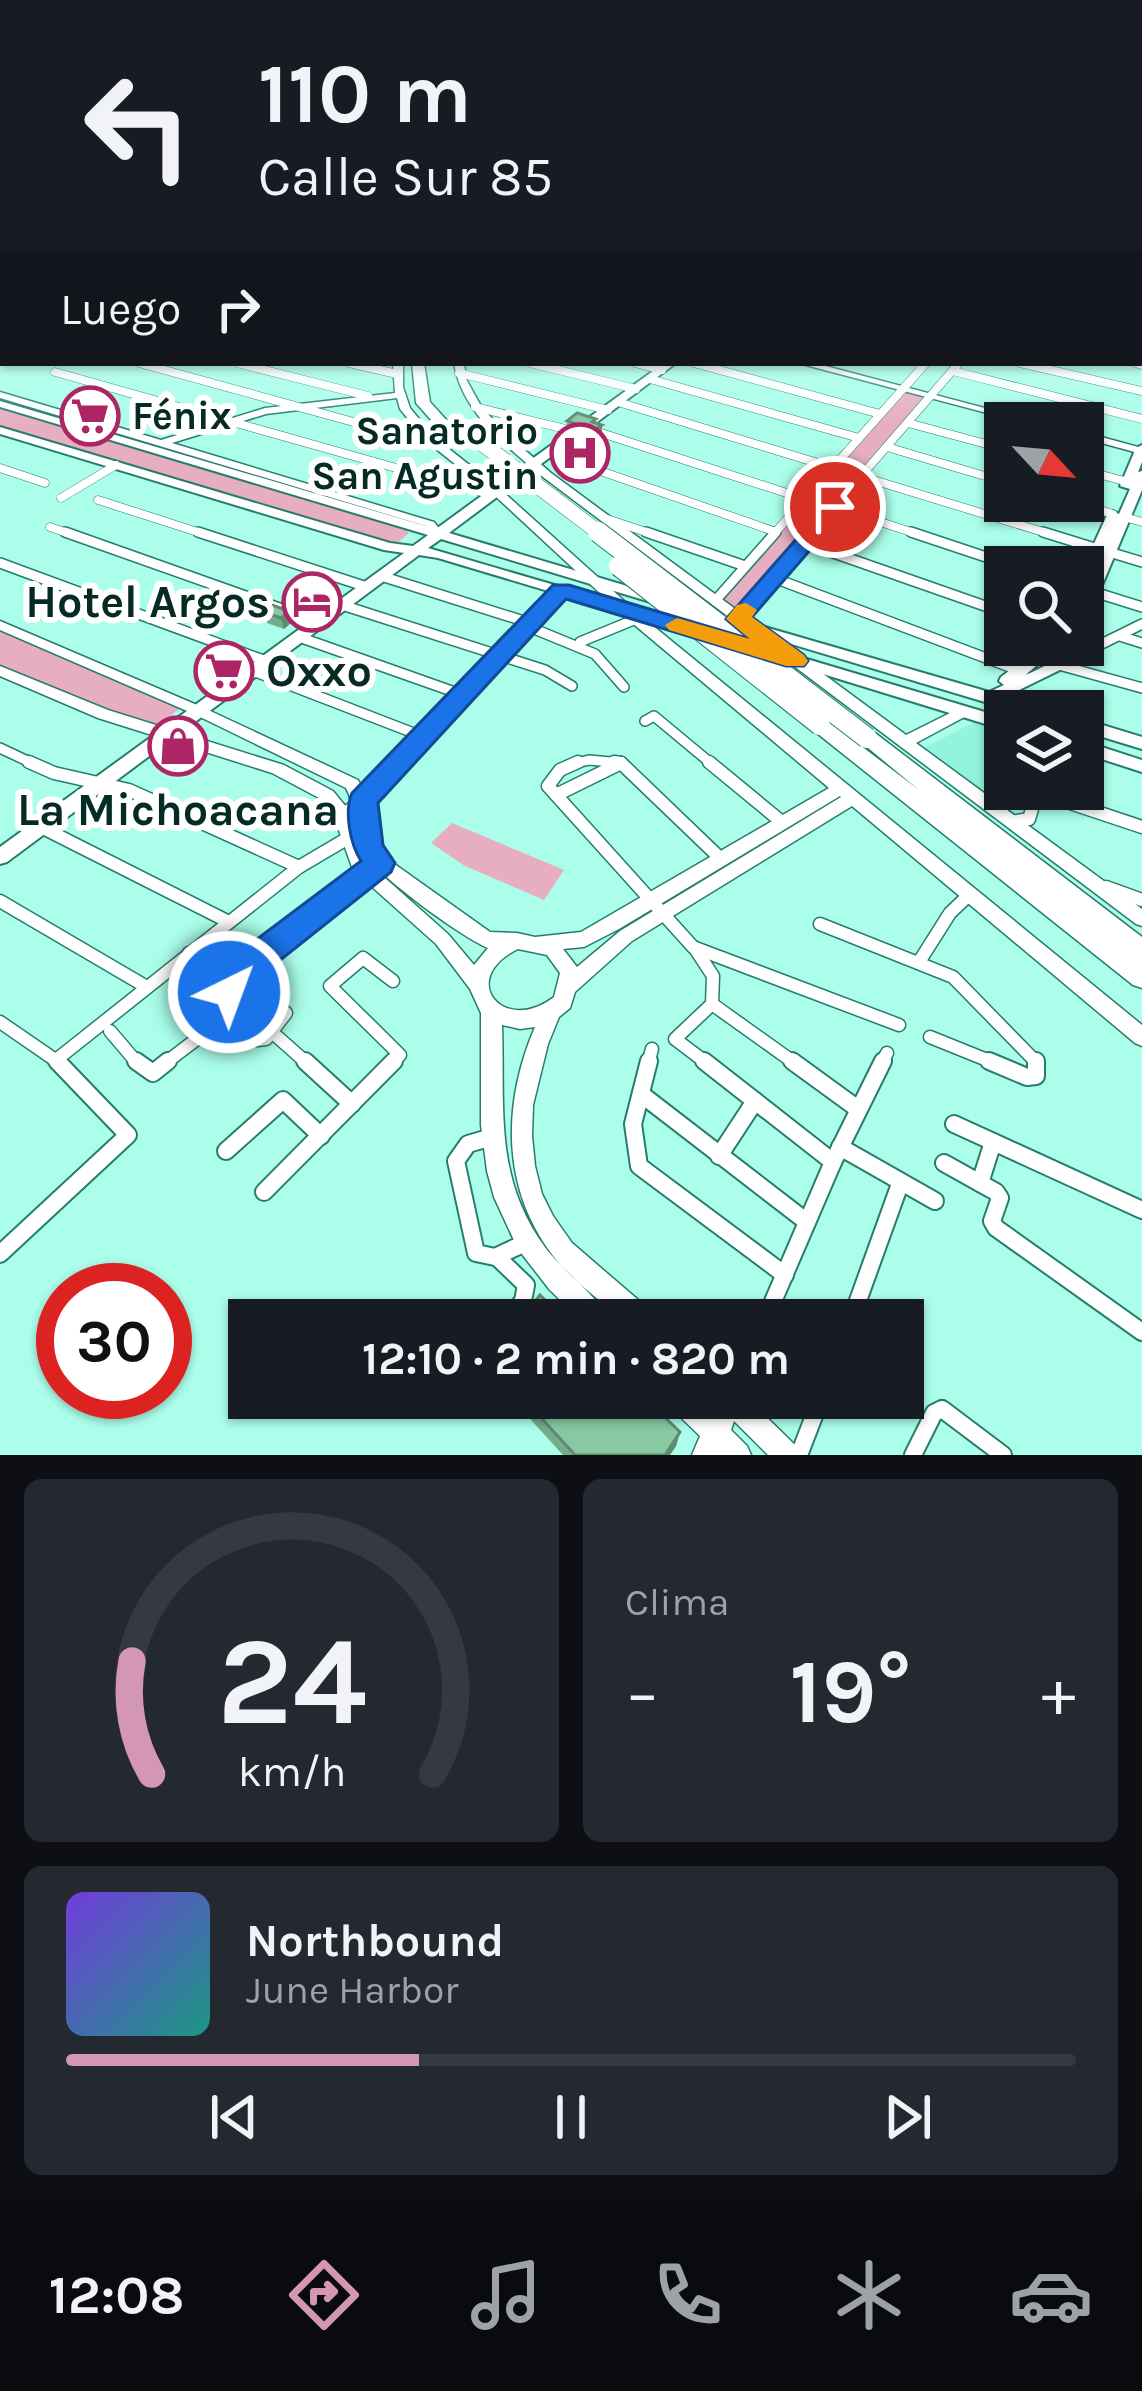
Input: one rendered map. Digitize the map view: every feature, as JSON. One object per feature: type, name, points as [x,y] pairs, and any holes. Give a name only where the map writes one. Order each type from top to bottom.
[{"type":"highway","points":[[418,366],[423,403],[447,438],[1141,970]]},
{"type":"highway","points":[[429,366],[447,438],[867,738],[1141,970]]},
{"type":"main road","points":[[3,850],[41,827],[667,367]]},
{"type":"main road","points":[[0,404],[984,696]]},
{"type":"main road","points":[[0,430],[388,547],[440,554],[984,718]]},
{"type":"main road","points":[[1104,549],[1137,482],[1142,450]]},
{"type":"main road","points":[[388,547],[413,532],[412,526]]},
{"type":"main road","points":[[542,565],[560,550]]},
{"type":"main road","points":[[995,690],[1030,666]]},
{"type":"main road","points":[[1006,690],[1055,666]]},
{"type":"main road","points":[[965,712],[984,701]]},
{"type":"main road","points":[[1104,731],[1142,743]]},
{"type":"main road","points":[[1104,754],[1142,766]]},
{"type":"street","points":[[150,366],[294,406],[447,438]]},
{"type":"street","points":[[249,366],[368,397]]},
{"type":"street","points":[[542,366],[636,389]]},
{"type":"street","points":[[705,366],[880,414]]},
{"type":"street","points":[[815,366],[984,409]]},
{"type":"street","points":[[827,366],[904,388]]},
{"type":"street","points":[[715,601],[920,366]]},
{"type":"street","points":[[1034,366],[1142,392]]},
{"type":"street","points":[[745,623],[774,578],[956,367],[1142,419]]},
{"type":"street","points":[[459,368],[862,476],[1087,546]]},
{"type":"street","points":[[459,368],[475,406],[535,464],[1142,920]]},
{"type":"street","points":[[398,369],[399,395],[408,415],[447,438],[494,493],[631,615],[1142,1036]]},
{"type":"street","points":[[55,372],[494,493]]},
{"type":"street","points":[[650,379],[859,438]]},
{"type":"street","points":[[0,395],[430,524],[438,535]]},
{"type":"street","points":[[161,443],[226,420],[294,406],[399,395]]},
{"type":"street","points":[[475,406],[580,430],[805,499]]},
{"type":"street","points":[[908,423],[984,443]]},
{"type":"street","points":[[447,438],[446,445],[477,470],[490,471],[513,455],[497,427]]},
{"type":"street","points":[[1104,440],[1142,450]]},
{"type":"street","points":[[887,447],[984,476]]},
{"type":"street","points":[[566,459],[776,532]]},
{"type":"street","points":[[61,498],[116,466]]},
{"type":"street","points":[[0,468],[45,483]]},
{"type":"street","points":[[1104,475],[1137,482]]},
{"type":"street","points":[[98,500],[580,641],[623,687]]},
{"type":"street","points":[[835,507],[984,556]]},
{"type":"street","points":[[1104,511],[1142,522]]},
{"type":"street","points":[[607,519],[745,566]]},
{"type":"street","points":[[50,527],[319,622]]},
{"type":"street","points":[[805,543],[984,606]]},
{"type":"street","points":[[1104,551],[1142,562]]},
{"type":"street","points":[[0,563],[424,736]]},
{"type":"street","points":[[774,578],[1023,672]]},
{"type":"street","points":[[342,815],[363,801],[561,590]]},
{"type":"street","points":[[1104,594],[1142,607]]},
{"type":"street","points":[[343,605],[545,670],[572,686]]},
{"type":"street","points":[[580,641],[631,615]]},
{"type":"street","points":[[0,625],[346,781],[363,801]]},
{"type":"street","points":[[1104,643],[1142,625]]},
{"type":"street","points":[[1120,636],[1142,643]]},
{"type":"street","points":[[299,637],[463,695]]},
{"type":"street","points":[[1066,666],[1142,688]]},
{"type":"street","points":[[0,671],[166,735],[278,769],[327,795],[357,833]]},
{"type":"street","points":[[904,742],[965,712]]},
{"type":"street","points":[[645,721],[654,716],[783,823]]},
{"type":"street","points":[[0,748],[54,773],[129,790],[299,867]]},
{"type":"street","points":[[721,859],[620,763],[591,758],[560,770],[548,786],[653,908],[693,947],[713,976],[712,1004],[675,1039],[755,1101],[837,1154],[935,1201]]},
{"type":"street","points":[[556,795],[620,763]]},
{"type":"street","points":[[618,1299],[566,1254],[530,1195],[522,1168],[521,1113],[535,1045],[569,986],[653,908],[721,859],[847,793]]},
{"type":"street","points":[[363,801],[350,851],[488,940],[540,943],[584,939],[653,908],[847,793]]},
{"type":"street","points":[[1011,822],[1029,819],[1032,810]]},
{"type":"street","points":[[1094,810],[1142,827]]},
{"type":"street","points":[[41,827],[229,922]]},
{"type":"street","points":[[56,1060],[299,867],[357,833]]},
{"type":"street","points":[[225,983],[373,868]]},
{"type":"street","points":[[373,868],[442,939],[477,984],[491,1011],[492,1137],[503,1200],[525,1244],[577,1299]]},
{"type":"street","points":[[1090,881],[1142,900]]},
{"type":"street","points":[[919,962],[950,913],[970,894]]},
{"type":"street","points":[[0,901],[145,986]]},
{"type":"street","points":[[820,924],[953,977],[1031,1053],[1038,1065],[1036,1076],[1027,1077],[930,1037]]},
{"type":"street","points":[[477,984],[484,961],[517,941]]},
{"type":"street","points":[[540,943],[564,959],[569,986]]},
{"type":"street","points":[[693,947],[899,1025]]},
{"type":"street","points":[[110,1030],[147,1073],[153,1073],[227,1016],[230,1002],[225,983],[189,953]]},
{"type":"street","points":[[264,1192],[397,1059],[398,1051],[330,989],[364,958],[393,981]]},
{"type":"street","points":[[227,1016],[256,1040],[272,1033],[286,1013],[239,972]]},
{"type":"street","points":[[712,1004],[858,1108]]},
{"type":"street","points":[[491,1011],[519,1022],[550,1014]]},
{"type":"street","points":[[0,1022],[56,1060],[126,1128],[123,1143],[0,1253]]},
{"type":"street","points":[[272,1033],[352,1104]]},
{"type":"street","points":[[652,1049],[632,1133],[632,1151],[640,1166],[785,1275]]},
{"type":"street","points":[[774,1299],[887,1053]]},
{"type":"street","points":[[641,1094],[807,1222]]},
{"type":"street","points":[[226,1151],[286,1101],[321,1136]]},
{"type":"street","points":[[719,1156],[755,1101]]},
{"type":"street","points":[[954,1124],[1142,1210]]},
{"type":"street","points":[[492,1137],[468,1144],[456,1161],[476,1253],[498,1258],[526,1285],[523,1299]]},
{"type":"street","points":[[980,1184],[993,1142]]},
{"type":"street","points":[[944,1163],[1000,1198],[992,1221],[996,1228],[1142,1332]]},
{"type":"street","points":[[859,1299],[900,1184]]},
{"type":"street","points":[[498,1258],[525,1244]]},
{"type":"street","points":[[913,1455],[934,1413],[941,1409],[1003,1455]]},
{"type":"street","points":[[693,1419],[710,1444],[738,1455]]},
{"type":"street","points":[[750,1419],[787,1455]]},
{"type":"street","points":[[799,1455],[813,1419]]},
{"type":"shaded area","points":[[905,392],[924,397],[741,612],[718,599]]},
{"type":"shaded area","points":[[0,407],[409,533],[397,543],[385,544],[0,428]]},
{"type":"shaded area","points":[[0,629],[183,706],[152,730],[0,668]]},
{"type":"shaded area","points":[[974,722],[984,725],[984,792],[924,748]]},
{"type":"shaded area","points":[[452,823],[564,870],[544,900],[465,866],[431,843]]},
{"type":"building","points":[[577,413],[602,425],[595,430],[567,421]]},
{"type":"building","points":[[272,605],[289,611],[281,618],[264,612]]},
{"type":"building","points":[[542,1419],[667,1419],[680,1432],[665,1455],[575,1455]]},
{"type":"slow traffic","points":[[677,625],[795,661],[738,619],[746,610]]},
{"type":"place","name":"Fénix","points":[[90,416]]},
{"type":"place","name":"Sanatorio San Agustin","points":[[580,453]]},
{"type":"place","name":"Hotel Argos","points":[[312,602]]},
{"type":"place","name":"Oxxo","points":[[224,671]]},
{"type":"place","name":"La Michoacana","points":[[178,746]]},
{"type":"route","points":[[229,992],[225,983],[380,863],[368,848],[363,801],[561,590],[795,661],[738,619],[835,507]]}]
